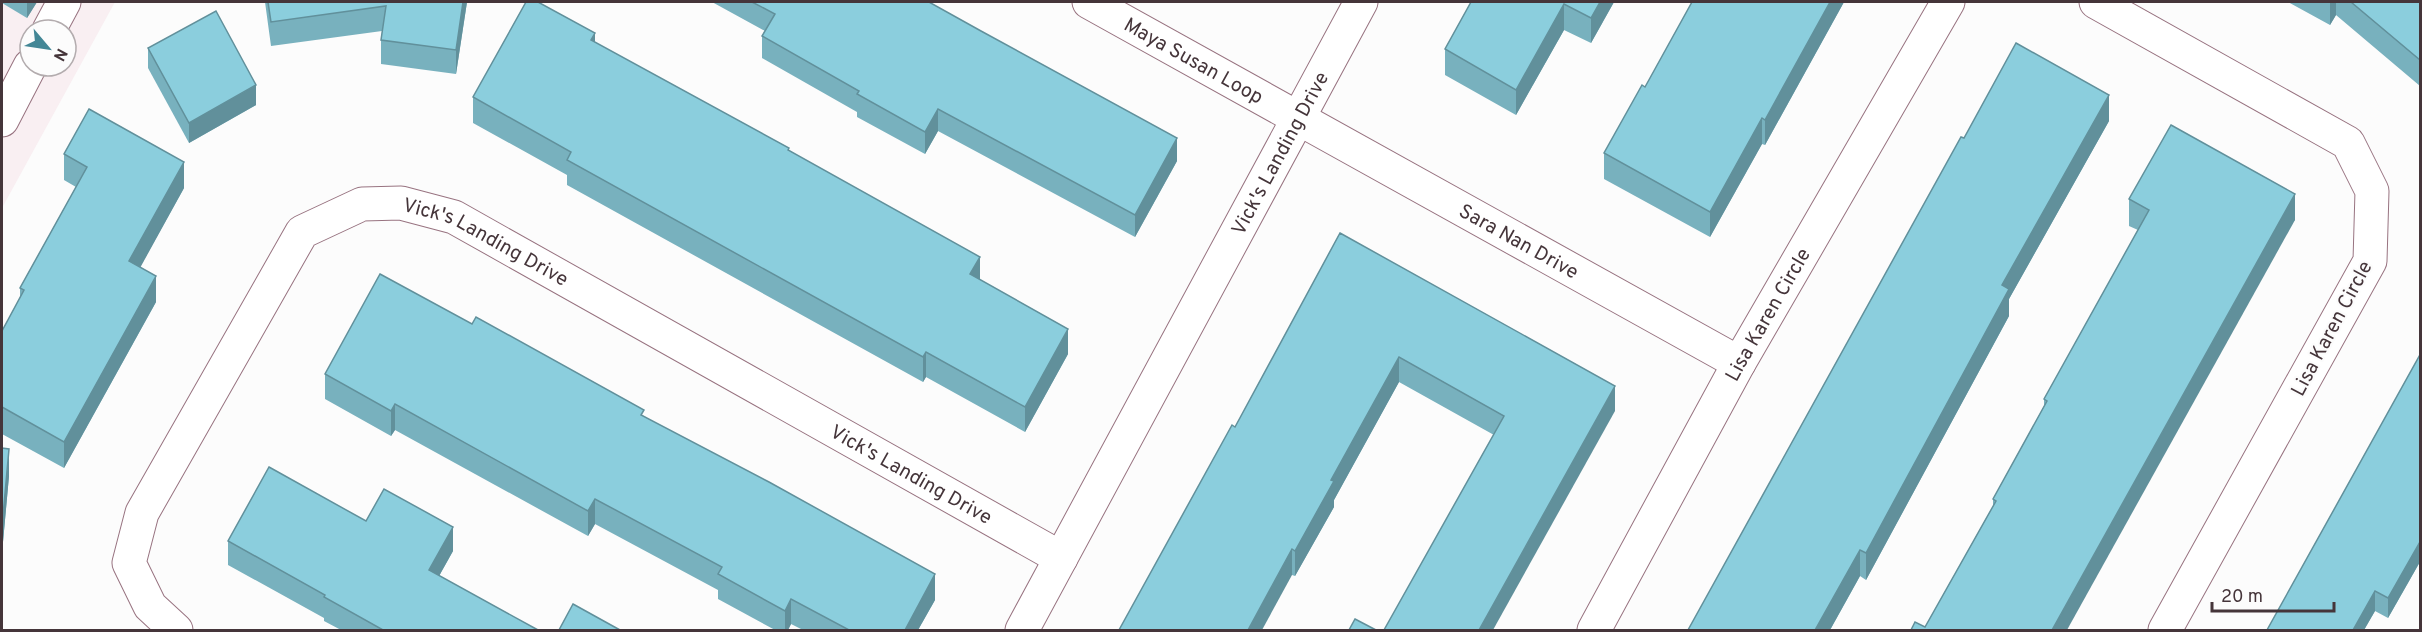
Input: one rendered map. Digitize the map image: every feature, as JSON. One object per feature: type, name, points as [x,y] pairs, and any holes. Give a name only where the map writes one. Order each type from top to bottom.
[{"type":"street","points":[[55,18],[64,2]]},
{"type":"street","name":"Maya Susan Loop","points":[[1089,2],[1298,118]]},
{"type":"street","name":"Vick's Landing Drive","points":[[1022,630],[1361,2]]},
{"type":"street","name":"Lisa Karen Circle","points":[[1594,630],[1739,363],[1948,2]]},
{"type":"street","name":"Lisa Karen Circle","points":[[2097,2],[2348,144],[2372,191],[2370,261],[2165,630]]},
{"type":"street","points":[[2,120],[24,78]]},
{"type":"street","name":"Sara Nan Drive","points":[[1298,118],[1739,363]]},
{"type":"street","name":"Vick's Landing Drive","points":[[176,630],[150,606],[129,563],[141,513],[302,232],[362,204],[401,203],[454,217],[1061,558]]},
{"type":"shaded area","points":[[2,2],[115,2],[78,69],[78,18],[18,18],[18,78],[73,78],[2,208]]},
{"type":"building","points":[[268,2],[463,2],[456,50],[381,40],[386,6],[271,22]]},
{"type":"building","points":[[526,2],[538,2],[595,33],[591,40],[789,148],[788,150],[980,257],[970,274],[1068,329],[1025,407],[926,352],[923,357],[567,160],[571,152],[473,97]]},
{"type":"building","points":[[752,2],[929,2],[1177,138],[1135,215],[938,109],[925,132],[857,94],[859,91],[762,36],[775,14]]},
{"type":"building","points":[[1471,2],[1600,2],[1591,18],[1564,4],[1516,90],[1445,49]]},
{"type":"building","points":[[1692,2],[1830,2],[1765,120],[1762,118],[1710,212],[1604,153],[1642,85],[1645,87]]},
{"type":"building","points":[[2351,2],[2421,2],[2421,59],[2420,60]]},
{"type":"building","points":[[216,11],[256,85],[189,123],[148,48]]},
{"type":"building","points":[[2016,43],[2109,95],[2002,285],[2009,289],[1866,553],[1860,550],[1815,630],[1688,630],[1961,137],[1964,138]]},
{"type":"building","points":[[89,109],[184,162],[129,261],[156,276],[64,442],[2,407],[2,331],[24,290],[20,288],[87,167],[64,154]]},
{"type":"building","points":[[2171,125],[2295,194],[2052,630],[1911,630],[1915,622],[1925,627],[1996,501],[1993,499],[2047,401],[2044,399],[2149,210],[2129,199]]},
{"type":"building","points":[[1340,233],[1615,386],[1479,630],[1384,630],[1504,416],[1399,357],[1331,480],[1334,481],[1295,551],[1292,549],[1248,630],[1119,630],[1232,425],[1235,427]]},
{"type":"building","points":[[380,274],[472,324],[476,317],[644,410],[641,415],[769,482],[935,574],[905,630],[849,630],[791,599],[785,611],[718,574],[722,567],[595,499],[588,511],[395,404],[391,411],[325,374]]},
{"type":"building","points":[[2421,353],[2421,540],[2388,598],[2375,591],[2353,630],[2267,630]]},
{"type":"building","points":[[2,448],[9,449],[2,527]]},
{"type":"building","points":[[269,467],[366,521],[384,489],[453,527],[429,570],[538,630],[383,630],[228,541]]},
{"type":"building","points":[[573,604],[620,630],[559,630]]},
{"type":"building","points":[[1355,619],[1376,630],[1349,630]]}]
